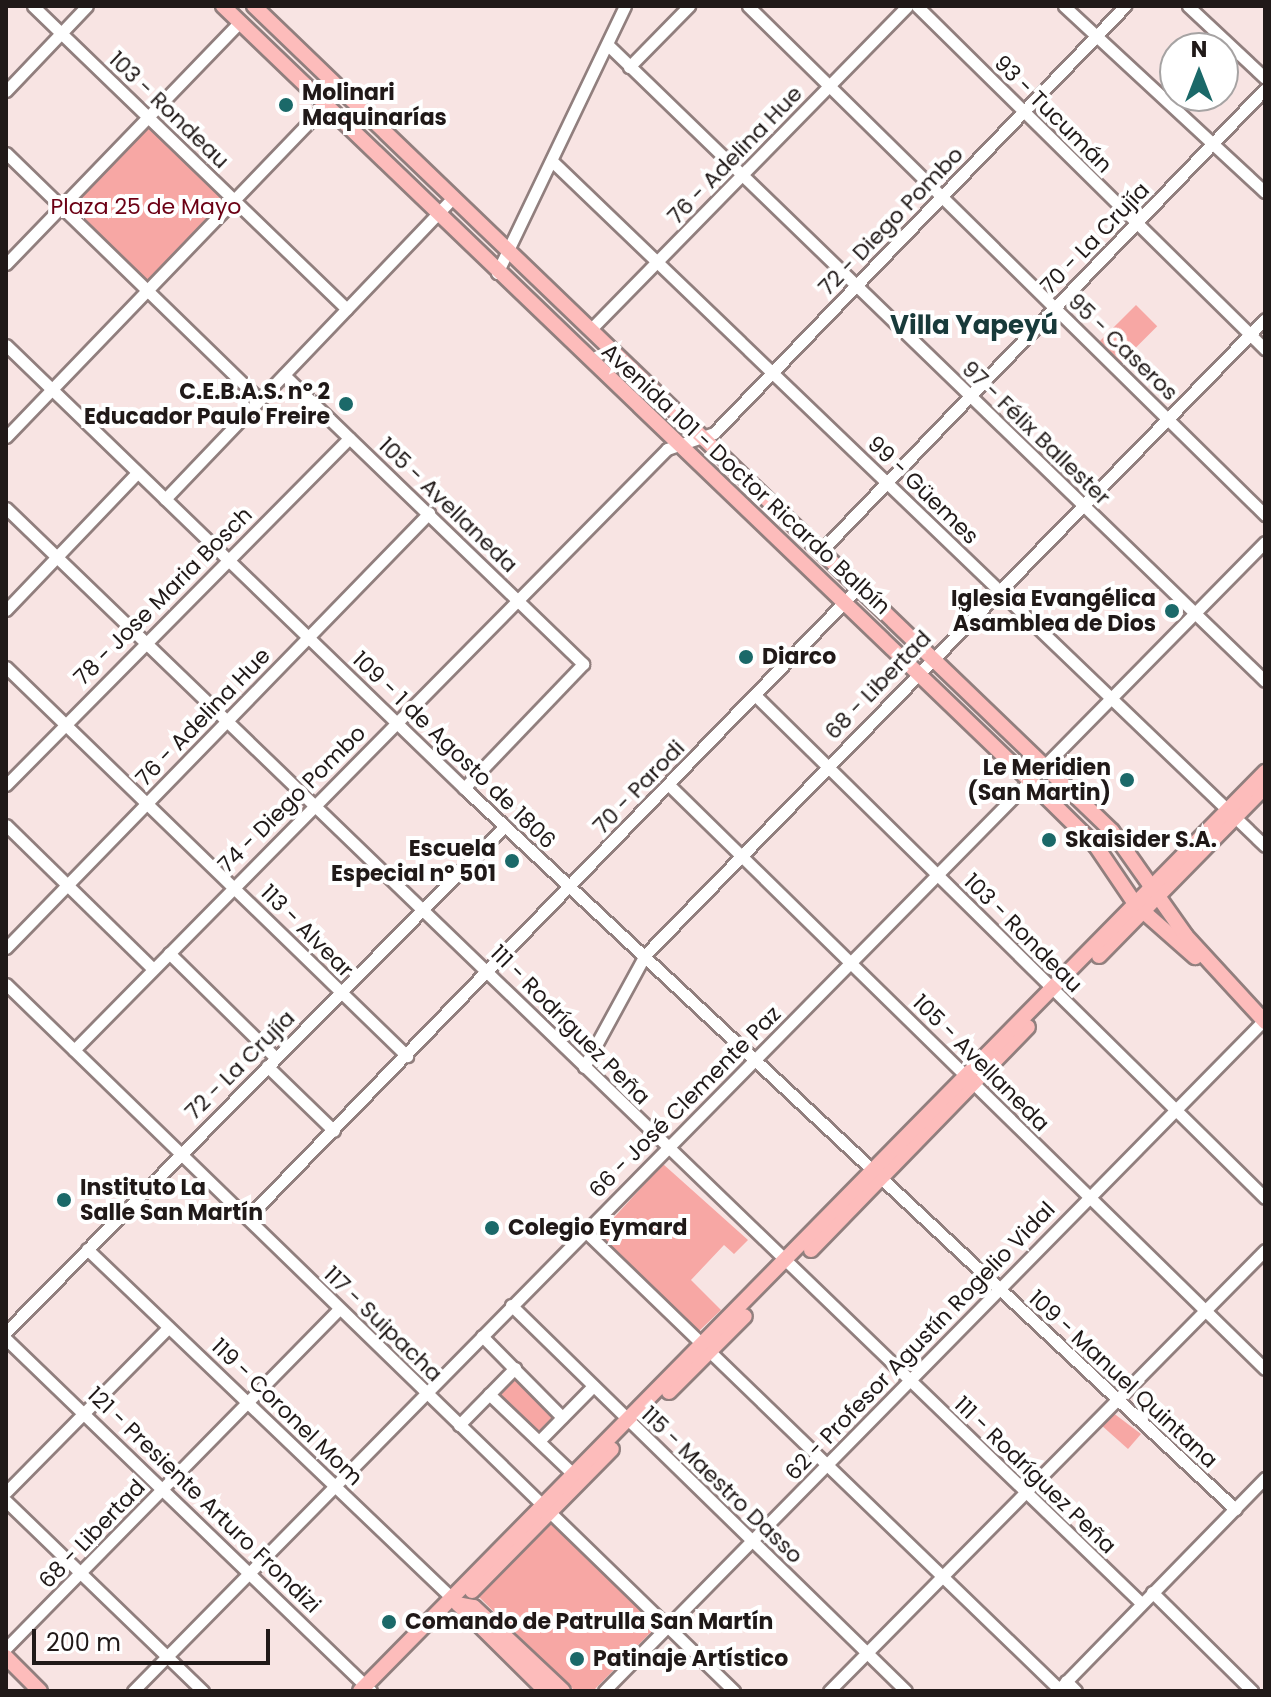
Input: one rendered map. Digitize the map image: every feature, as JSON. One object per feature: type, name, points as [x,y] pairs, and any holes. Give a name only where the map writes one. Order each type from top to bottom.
[{"type":"main road","name":"Avenida 101 - Doctor Ricardo Balbín","points":[[223,6],[675,444],[918,671],[1096,846],[1140,909],[1264,1020]]},
{"type":"main road","name":"Avenida 101 - Doctor Ricardo Balbín","points":[[254,6],[1121,842],[1155,894],[1232,989]]},
{"type":"main road","points":[[368,1690],[1155,894],[1232,814],[1265,772]]},
{"type":"main road","points":[[1232,814],[1265,787]]},
{"type":"main road","points":[[546,1508],[573,1474],[630,1424]]},
{"type":"main road","name":"119 - Coronel Mom","points":[[454,1602],[546,1691]]},
{"type":"main road","name":"119 - Coronel Mom","points":[[454,1602],[474,1607],[563,1691]]},
{"type":"main road","points":[[6,1657],[40,1691]]},
{"type":"street","name":"103 - Rondeau","points":[[33,6],[347,309]]},
{"type":"street","points":[[6,91],[87,6]]},
{"type":"street","points":[[497,273],[510,253],[625,6]]},
{"type":"street","points":[[629,67],[689,6]]},
{"type":"street","name":"95 - Caseros","points":[[748,6],[1265,515]]},
{"type":"street","name":"76 - Adelina Hue","points":[[590,330],[907,6]]},
{"type":"street","name":"93 - Tucumán","points":[[917,6],[1135,225],[1265,349]]},
{"type":"street","points":[[1064,6],[1265,192]]},
{"type":"street","name":"72 - Diego Pombo","points":[[703,439],[1024,114],[1125,6]]},
{"type":"street","points":[[1188,6],[1265,78]]},
{"type":"street","points":[[6,264],[240,22]]},
{"type":"street","name":"97 - Félix Ballester","points":[[608,45],[1265,681]]},
{"type":"street","name":"70 - La Crujía","points":[[820,552],[1265,89]]},
{"type":"street","points":[[6,437],[327,104]]},
{"type":"street","points":[[6,153],[259,399]]},
{"type":"street","name":"99 - Güemes","points":[[553,162],[1265,846]]},
{"type":"street","points":[[165,499],[452,199]]},
{"type":"street","name":"68 - Libertad","points":[[584,1067],[645,955],[918,671],[1265,319]]},
{"type":"street","name":"109 - 1 de Agosto de 1806","points":[[6,345],[504,827],[645,955],[877,1175]]},
{"type":"street","name":"105 - Avellaneda","points":[[284,375],[583,664],[464,788]]},
{"type":"street","name":"78 - Jose Maria Bosch","points":[[6,785],[144,640],[349,438]]},
{"type":"street","points":[[675,444],[703,439]]},
{"type":"street","name":"74 - Diego Pombo","points":[[74,1050],[675,444]]},
{"type":"street","points":[[6,610],[137,473]]},
{"type":"street","name":"111 - Rodríguez Peña","points":[[6,508],[490,973],[665,1149],[1141,1603]]},
{"type":"street","name":"76 - Adelina Hue","points":[[6,948],[429,513]]},
{"type":"street","name":"66 - José Clemente Paz","points":[[133,1691],[1265,542]]},
{"type":"street","name":"70 - Parodi","points":[[247,1218],[490,973],[858,588]]},
{"type":"street","name":"113 - Alvear","points":[[6,667],[407,1056]]},
{"type":"street","name":"103 - Rondeau","points":[[755,695],[1265,1198]]},
{"type":"street","name":"105 - Avellaneda","points":[[669,785],[1265,1369]]},
{"type":"street","points":[[6,825],[152,968]]},
{"type":"street","name":"72 - La Crujía","points":[[6,1332],[504,827]]},
{"type":"street","points":[[169,953],[334,1131]]},
{"type":"street","name":"117 - Suipacha","points":[[6,984],[734,1691]]},
{"type":"street","name":"62 - Profesor Agustín Rogelio Vidal","points":[[604,1691],[1264,1020]]},
{"type":"street","name":"109 - Manuel Quintana","points":[[877,1175],[1235,1509]]},
{"type":"street","points":[[585,1231],[942,1579],[1060,1687],[1076,1691]]},
{"type":"street","name":"119 - Coronel Mom","points":[[87,1249],[454,1602]]},
{"type":"street","points":[[829,1691],[1265,1250]]},
{"type":"street","name":"115 - Maestro Dasso","points":[[511,1305],[906,1691]]},
{"type":"street","name":"68 - Libertad","points":[[6,1648],[339,1309]]},
{"type":"street","points":[[6,1492],[168,1328]]},
{"type":"street","points":[[482,1336],[562,1417]]},
{"type":"street","name":"121 - Presiente Arturo Frondizi","points":[[6,1339],[252,1572],[368,1690]]},
{"type":"street","points":[[459,1425],[515,1368]]},
{"type":"street","points":[[540,1440],[593,1386]]},
{"type":"street","points":[[489,1394],[573,1474]]},
{"type":"street","points":[[1060,1687],[1265,1478]]},
{"type":"street","points":[[6,1501],[203,1691]]},
{"type":"street","points":[[1152,1592],[1252,1691]]},
{"type":"green space","name":"Plaza 25 de Mayo","points":[[146,125],[225,201],[147,282],[68,206]]},
{"type":"green space","points":[[1136,305],[1157,326],[1121,362],[1100,341]]},
{"type":"green space","points":[[663,1164],[748,1240],[734,1254],[724,1245],[691,1280],[721,1310],[699,1331],[597,1236]]},
{"type":"green space","points":[[514,1374],[559,1417],[541,1436],[496,1393]]},
{"type":"green space","points":[[1112,1412],[1141,1434],[1128,1449],[1100,1424]]},
{"type":"green space","points":[[551,1522],[657,1626],[593,1691],[575,1691],[478,1596]]},
{"type":"place","name":"Molinari Maquinarías","points":[[286,105]]},
{"type":"place","name":"C.E.B.A.S. nº 2 Educador Paulo Freire","points":[[346,404]]},
{"type":"place","name":"Iglesia Evangélica Asamblea de Dios","points":[[1172,611]]},
{"type":"place","name":"Diarco","points":[[746,657]]},
{"type":"place","name":"Le Meridien (San Martin)","points":[[1127,780]]},
{"type":"place","name":"Skaisider S.A.","points":[[1049,840]]},
{"type":"place","name":"Escuela Especial nº 501","points":[[512,861]]},
{"type":"place","name":"Instituto La Salle San Martín","points":[[64,1200]]},
{"type":"place","name":"Colegio Eymard","points":[[492,1228]]},
{"type":"place","name":"Comando de Patrulla San Martín","points":[[389,1622]]},
{"type":"place","name":"Patinaje Artístico","points":[[577,1659]]},
{"type":"district","name":"Villa Yapeyú","points":[[974,326]]}]
